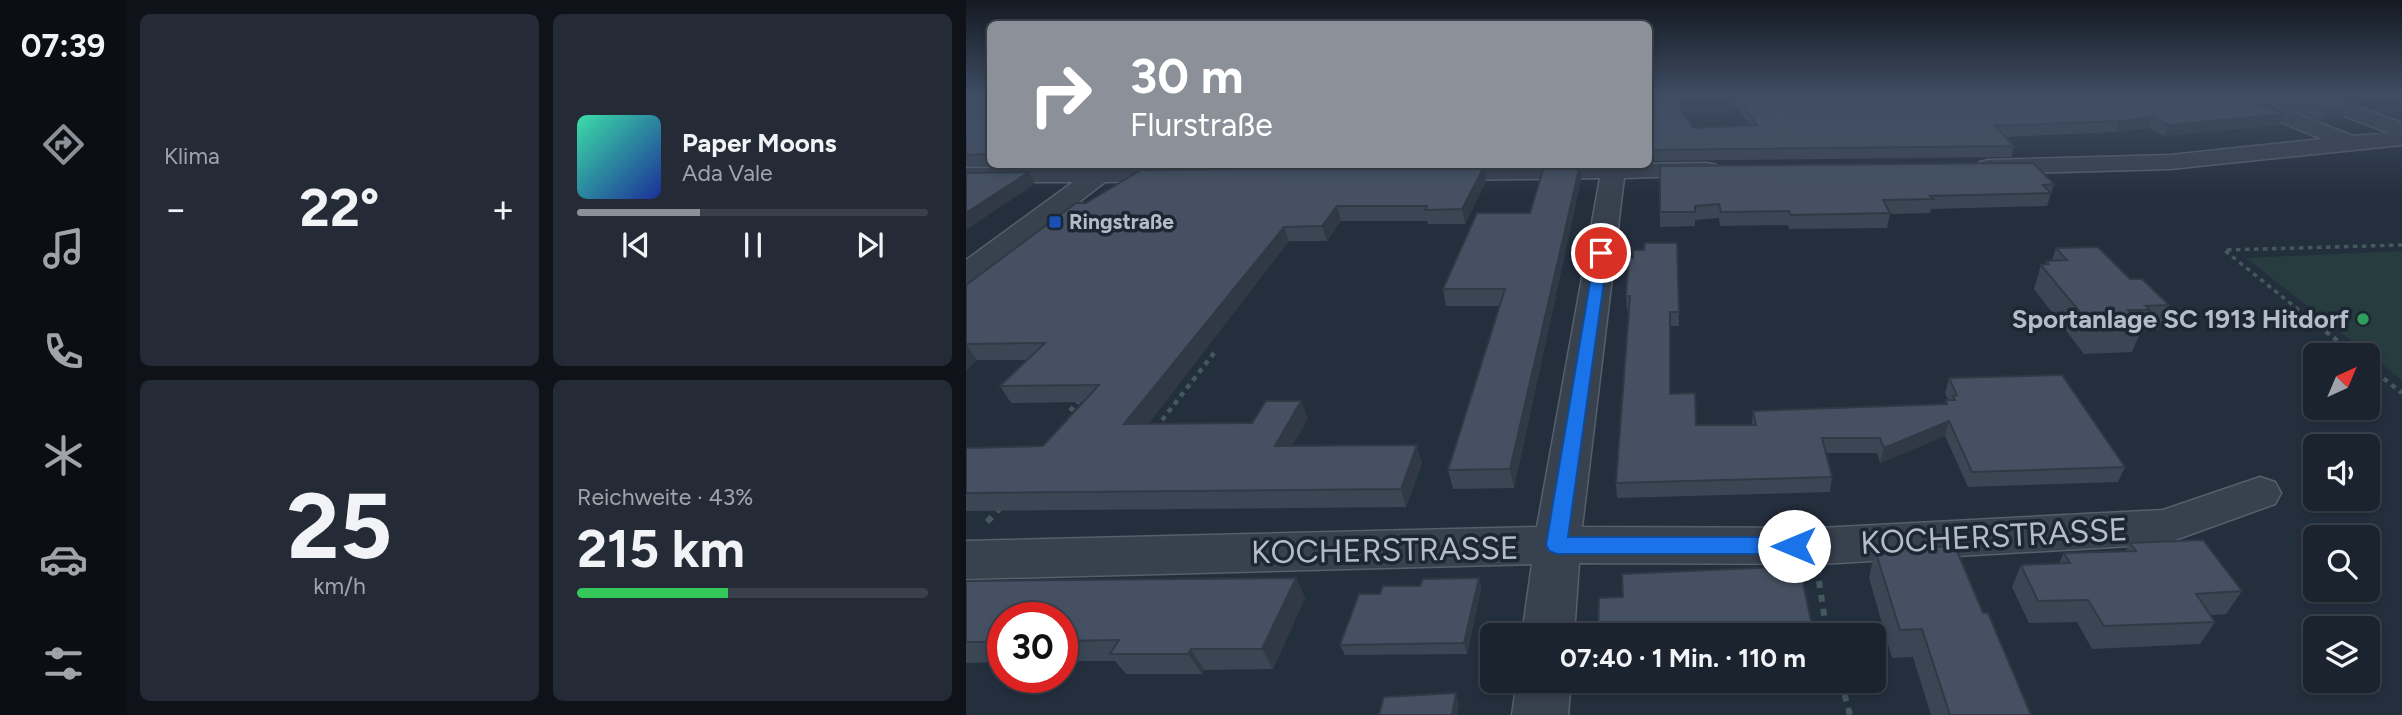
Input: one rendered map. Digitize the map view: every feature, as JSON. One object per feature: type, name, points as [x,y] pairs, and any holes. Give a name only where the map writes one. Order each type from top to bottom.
[{"type":"street","points":[[2315,129],[2351,144]]},
{"type":"street","points":[[1962,167],[2170,162],[2402,138]]},
{"type":"street","points":[[966,274],[1107,169]]},
{"type":"street","points":[[966,175],[1107,169],[1212,173]]},
{"type":"street","points":[[1414,173],[1735,170]]},
{"type":"street","points":[[1549,623],[1557,545],[1613,171]]},
{"type":"street","name":"KOCHERSTRASSE","points":[[975,542],[1820,546],[2164,527],[2260,493]]},
{"type":"street","points":[[1540,715],[1543,693]]},
{"type":"path","points":[[2340,343],[2224,250],[2402,245]]},
{"type":"path","points":[[1147,439],[1214,353]]},
{"type":"path","points":[[2380,376],[2402,393]]},
{"type":"path","points":[[1075,424],[1070,411],[1086,393]]},
{"type":"path","points":[[975,542],[1002,505]]},
{"type":"path","points":[[1820,546],[1819,586],[1825,623]]},
{"type":"path","points":[[1844,693],[1850,715]]},
{"type":"green space","name":"Sportanlage SC 1913 Hitdorf","points":[[2402,251],[2402,380],[2380,363],[2380,343],[2355,343],[2246,258]]},
{"type":"building","points":[[966,129],[987,129],[987,154],[966,155]]},
{"type":"building","points":[[1652,129],[1998,129],[2014,146],[1653,150]]},
{"type":"building","points":[[2033,163],[2054,184],[2043,185],[2051,193],[1883,200],[1890,213],[1791,215],[1789,211],[1721,212],[1719,204],[1695,206],[1695,212],[1660,212],[1660,166]]},
{"type":"building","points":[[1483,168],[1462,209],[1425,210],[1427,206],[1337,206],[1322,226],[1284,227],[1124,424],[1252,423],[1266,401],[1301,401],[1275,446],[1417,445],[1401,489],[966,493],[966,448],[1043,446],[1099,385],[1000,386],[1045,343],[966,344],[966,285],[1076,203],[1086,203],[1141,170]]},
{"type":"building","points":[[1543,168],[1579,168],[1510,469],[1448,470],[1505,289],[1443,289],[1477,213],[1530,213]]},
{"type":"building","points":[[1029,172],[966,213],[966,173]]},
{"type":"building","points":[[1645,243],[1677,243],[1679,312],[1670,312],[1670,394],[1695,393],[1696,425],[1756,425],[1753,411],[1947,404],[1946,400],[1955,400],[1953,396],[1957,395],[1949,378],[2062,375],[2125,467],[1972,472],[1949,421],[1884,448],[1880,438],[1822,438],[1832,477],[1616,483],[1630,296],[1626,296],[1629,258],[1633,258],[1633,250],[1644,250]]},
{"type":"building","points":[[2098,247],[2130,279],[2142,279],[2169,305],[2146,306],[2150,310],[2128,310],[2143,326],[2093,328],[2041,265],[2049,264],[2047,261],[2067,260],[2056,248]]},
{"type":"building","points":[[2203,540],[2242,591],[2196,594],[2215,622],[2104,626],[2088,600],[2038,601],[2021,565],[2070,563],[2064,553],[2136,551],[2130,543]]},
{"type":"building","points":[[1955,546],[1983,613],[1988,613],[2031,715],[1950,715],[1922,629],[1900,630],[1875,550]]},
{"type":"building","points":[[1777,567],[1780,580],[1802,579],[1811,623],[1598,623],[1599,598],[1623,597],[1622,574]]},
{"type":"building","points":[[1296,578],[1262,649],[1191,649],[1188,654],[1110,654],[1119,640],[1078,641],[1078,602],[987,602],[987,642],[966,642],[966,581]]},
{"type":"building","points":[[1479,578],[1464,643],[1340,645],[1359,594],[1380,594],[1383,586],[1420,586],[1423,579]]},
{"type":"building","points":[[1456,693],[1452,715],[1379,715],[1384,697]]},
{"type":"place","name":"Ringstraße","points":[[1055,222]]},
{"type":"place","name":"Sportanlage SC 1913 Hitdorf","points":[[2363,319]]},
{"type":"route","points":[[1601,253],[1557,545],[1794,546]]}]
